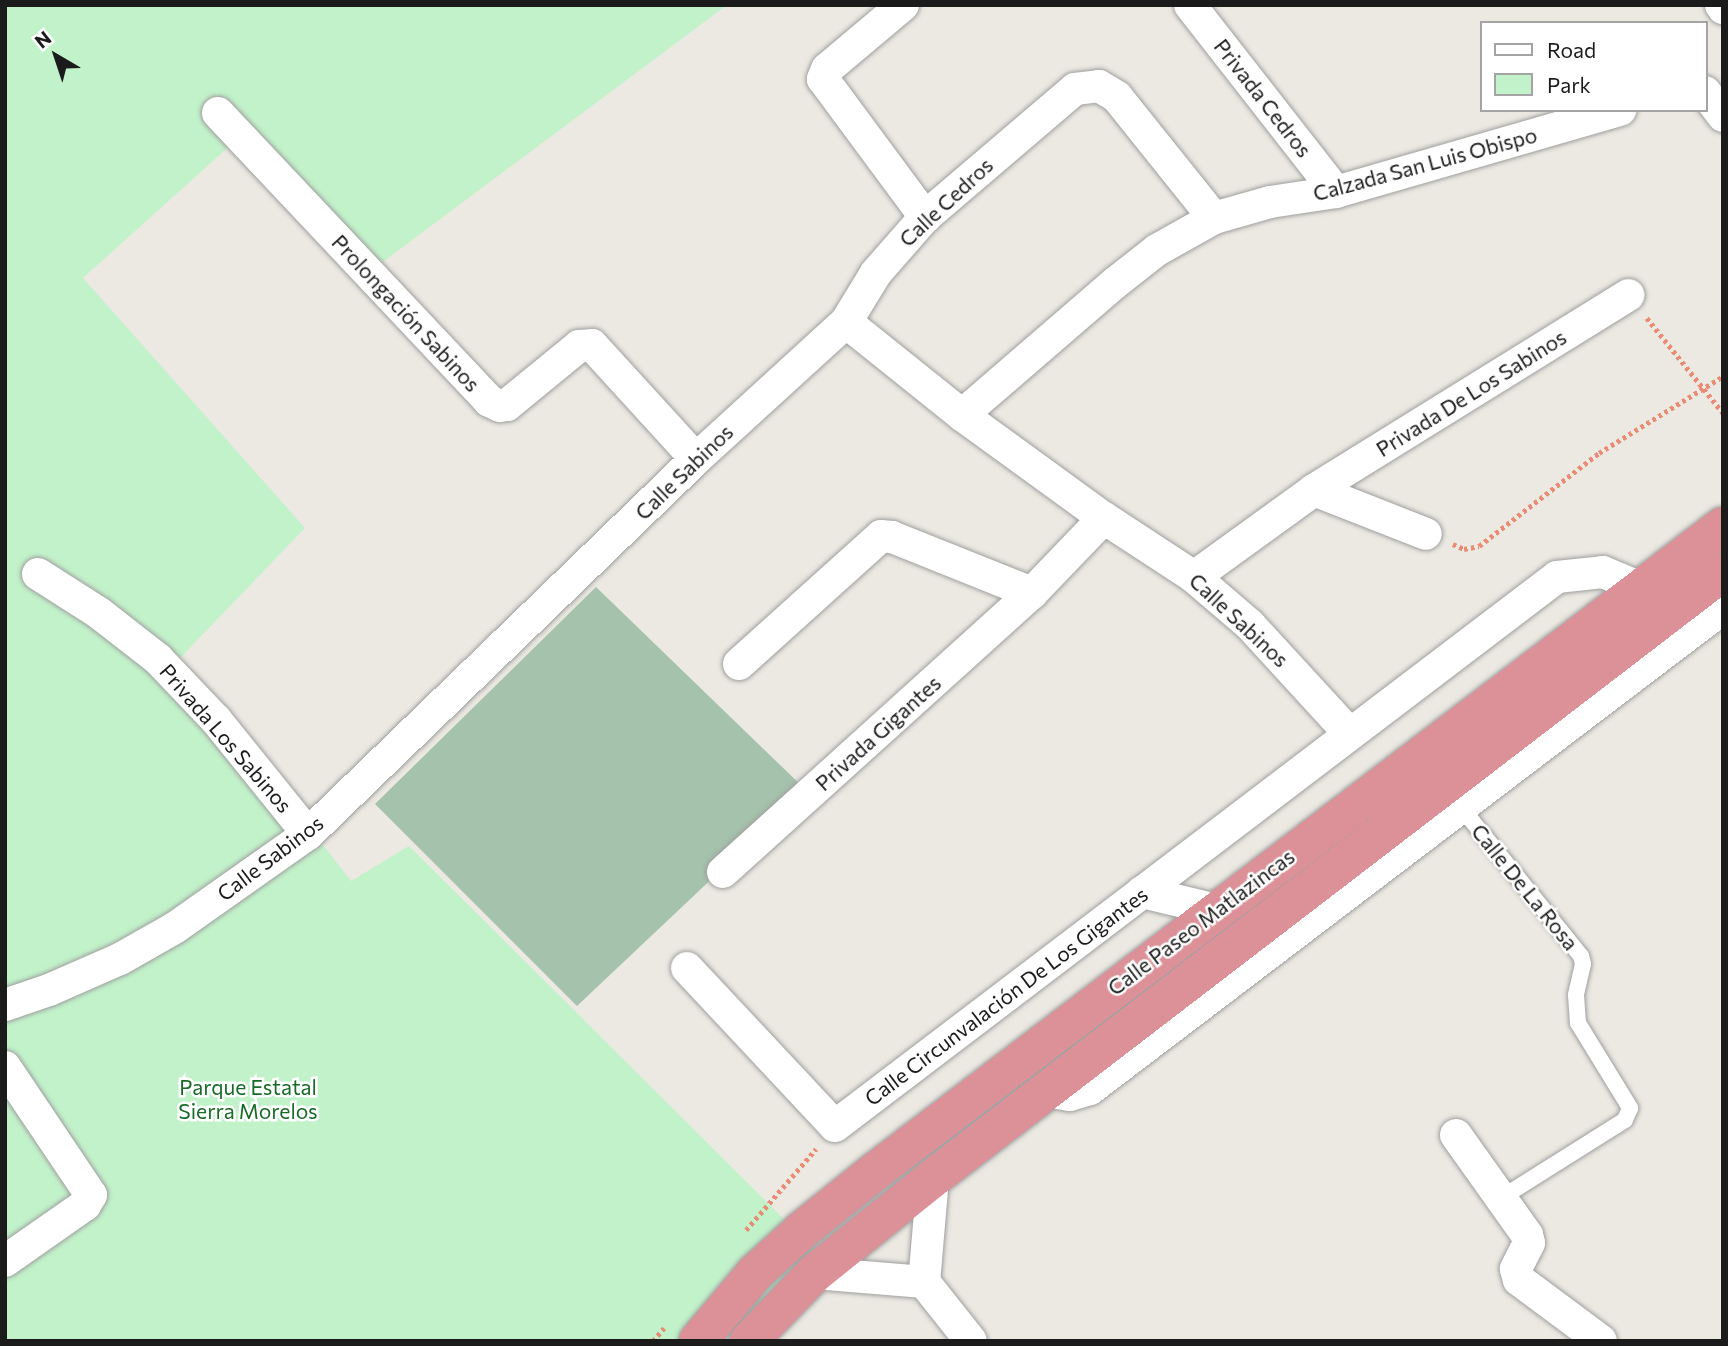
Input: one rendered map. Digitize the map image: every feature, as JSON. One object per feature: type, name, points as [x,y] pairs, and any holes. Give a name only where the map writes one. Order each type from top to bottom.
[{"type":"highway","name":"Calle Paseo Matlazincas","points":[[698,1341],[756,1272],[801,1231],[1723,526]]},
{"type":"highway","name":"Calle Paseo Matlazincas","points":[[749,1341],[815,1273],[933,1178],[1723,572]]},
{"type":"street","points":[[903,5],[827,69],[823,79],[925,217]]},
{"type":"street","name":"Privada Cedros","points":[[1190,5],[1336,192]]},
{"type":"street","name":"Calle Cedros","points":[[846,322],[876,273],[925,217],[1075,89],[1099,86],[1117,97],[1214,218]]},
{"type":"street","points":[[1707,95],[1723,116]]},
{"type":"street","name":"Calzada San Luis Obispo","points":[[962,415],[1157,250],[1214,218],[1270,202],[1336,192],[1613,112]]},
{"type":"street","name":"Prolongación Sabinos","points":[[218,113],[489,401],[500,406],[507,405],[579,346],[592,345],[696,458]]},
{"type":"street","name":"Privada De Los Sabinos","points":[[1194,577],[1314,489],[1628,295]]},
{"type":"street","name":"Calle Sabinos","points":[[5,1005],[50,990],[120,959],[188,919],[308,834],[696,458],[846,322],[962,415],[1104,518],[1194,577],[1250,625],[1349,733]]},
{"type":"street","points":[[1314,489],[1426,534]]},
{"type":"street","name":"Privada Gigantes","points":[[723,872],[1032,593],[1104,518]]},
{"type":"street","points":[[739,664],[881,536],[892,537],[1032,593]]},
{"type":"street","name":"Calle Circunvalación De Los Gigantes","points":[[687,968],[835,1126],[1557,577],[1603,572],[1641,588]]},
{"type":"street","name":"Privada Los Sabinos","points":[[38,574],[99,613],[158,659],[216,720],[308,834]]},
{"type":"street","points":[[1044,1091],[1070,1095],[1090,1089],[1723,608]]},
{"type":"street","points":[[1142,892],[1217,911]]},
{"type":"street","points":[[5,1067],[14,1100],[90,1190],[90,1200],[85,1205],[5,1261]]},
{"type":"street","points":[[1456,1135],[1527,1236],[1527,1247],[1516,1269],[1520,1280],[1601,1341]]},
{"type":"street","points":[[933,1178],[924,1282],[971,1341]]},
{"type":"street","points":[[815,1273],[924,1282]]},
{"type":"lane","name":"Calle De La Rosa","points":[[1460,806],[1581,956],[1583,964],[1576,995],[1578,1023],[1628,1105],[1630,1113],[1625,1120],[1501,1198]]},
{"type":"path","points":[[1628,295],[1723,413]]},
{"type":"path","points":[[1426,534],[1464,548],[1479,546],[1599,453],[1723,376]]},
{"type":"green space","name":"Parque Estatal Sierra Morelos","points":[[5,5],[727,5],[372,270],[244,133],[83,278],[305,528],[179,659],[351,881],[409,846],[827,1262],[751,1341],[5,1341]]},
{"type":"green space","points":[[596,587],[806,790],[577,1006],[375,804]]}]
